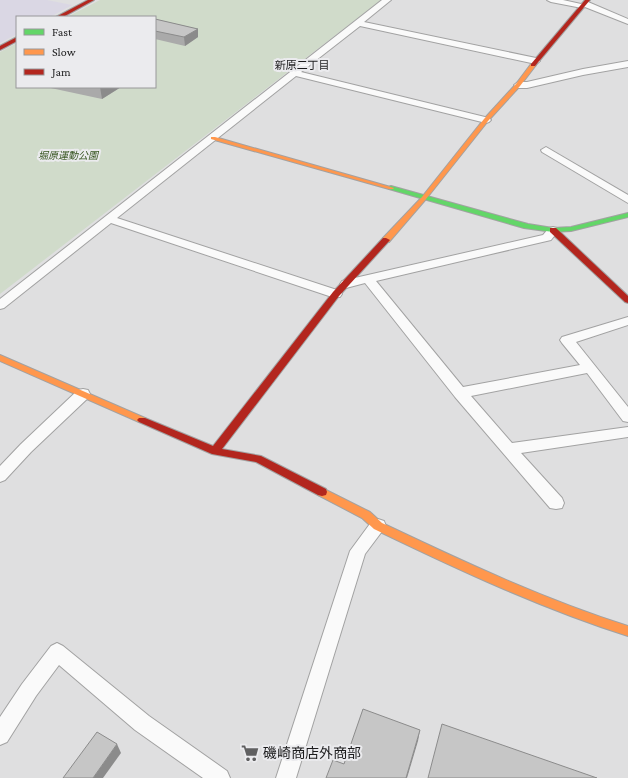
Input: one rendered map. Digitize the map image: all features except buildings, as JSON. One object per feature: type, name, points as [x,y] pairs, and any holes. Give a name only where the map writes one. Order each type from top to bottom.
[{"type":"street","points":[[62,16],[92,0]]},
{"type":"street","points":[[0,305],[387,0]]},
{"type":"street","points":[[551,0],[585,3],[628,22]]},
{"type":"street","points":[[215,451],[336,294],[424,198],[486,120],[518,85],[536,61],[585,3]]},
{"type":"street","points":[[359,23],[536,61]]},
{"type":"street","points":[[0,48],[16,40]]},
{"type":"street","points":[[518,85],[527,85],[583,72],[628,64]]},
{"type":"street","points":[[295,73],[486,120]]},
{"type":"street","points":[[213,138],[506,221],[553,230],[579,227],[628,215]]},
{"type":"street","points":[[546,150],[628,200]]},
{"type":"street","points":[[109,219],[336,294]]},
{"type":"street","points":[[346,284],[547,238],[553,230]]},
{"type":"street","points":[[553,230],[628,300]]},
{"type":"street","points":[[368,279],[460,393],[556,502]]},
{"type":"street","points":[[628,321],[567,340],[628,417]]},
{"type":"street","points":[[0,358],[215,451],[258,459],[366,516],[378,526],[539,600],[607,625],[628,631]]},
{"type":"street","points":[[460,393],[590,368]]},
{"type":"street","points":[[0,476],[26,448],[83,394]]},
{"type":"street","points":[[510,449],[628,432]]},
{"type":"street","points":[[286,778],[358,551],[378,526]]},
{"type":"street","points":[[0,735],[29,690],[57,652],[142,723],[220,778]]},
{"type":"shaded area","points":[[0,0],[47,0],[72,5],[52,16],[16,16],[16,35],[0,43]]},
{"type":"green space","name":"堀原運動公園","points":[[100,0],[381,0],[0,294],[0,52],[16,44],[16,88],[156,88],[156,16],[69,16]]},
{"type":"traffic: fast","points":[[391,188],[527,226],[553,230],[571,229],[628,215]]},
{"type":"traffic: slow","points":[[386,240],[424,198],[486,120],[518,85],[533,65]]},
{"type":"traffic: slow","points":[[213,138],[391,188]]},
{"type":"traffic: slow","points":[[0,358],[142,420]]},
{"type":"traffic: slow","points":[[322,492],[366,515],[378,526],[470,570],[532,597],[596,621],[628,631]]},
{"type":"traffic: jam","points":[[61,16],[92,0]]},
{"type":"traffic: jam","points":[[533,65],[588,0]]},
{"type":"traffic: jam","points":[[0,48],[16,40]]},
{"type":"traffic: jam","points":[[553,230],[628,300]]},
{"type":"traffic: jam","points":[[215,451],[336,294],[386,240]]},
{"type":"traffic: jam","points":[[142,420],[215,451],[258,459],[322,492]]},
{"type":"place","name":"磯崎商店外商部","points":[[250,753]]},
{"type":"district","name":"新原二丁目","points":[[302,65]]}]
